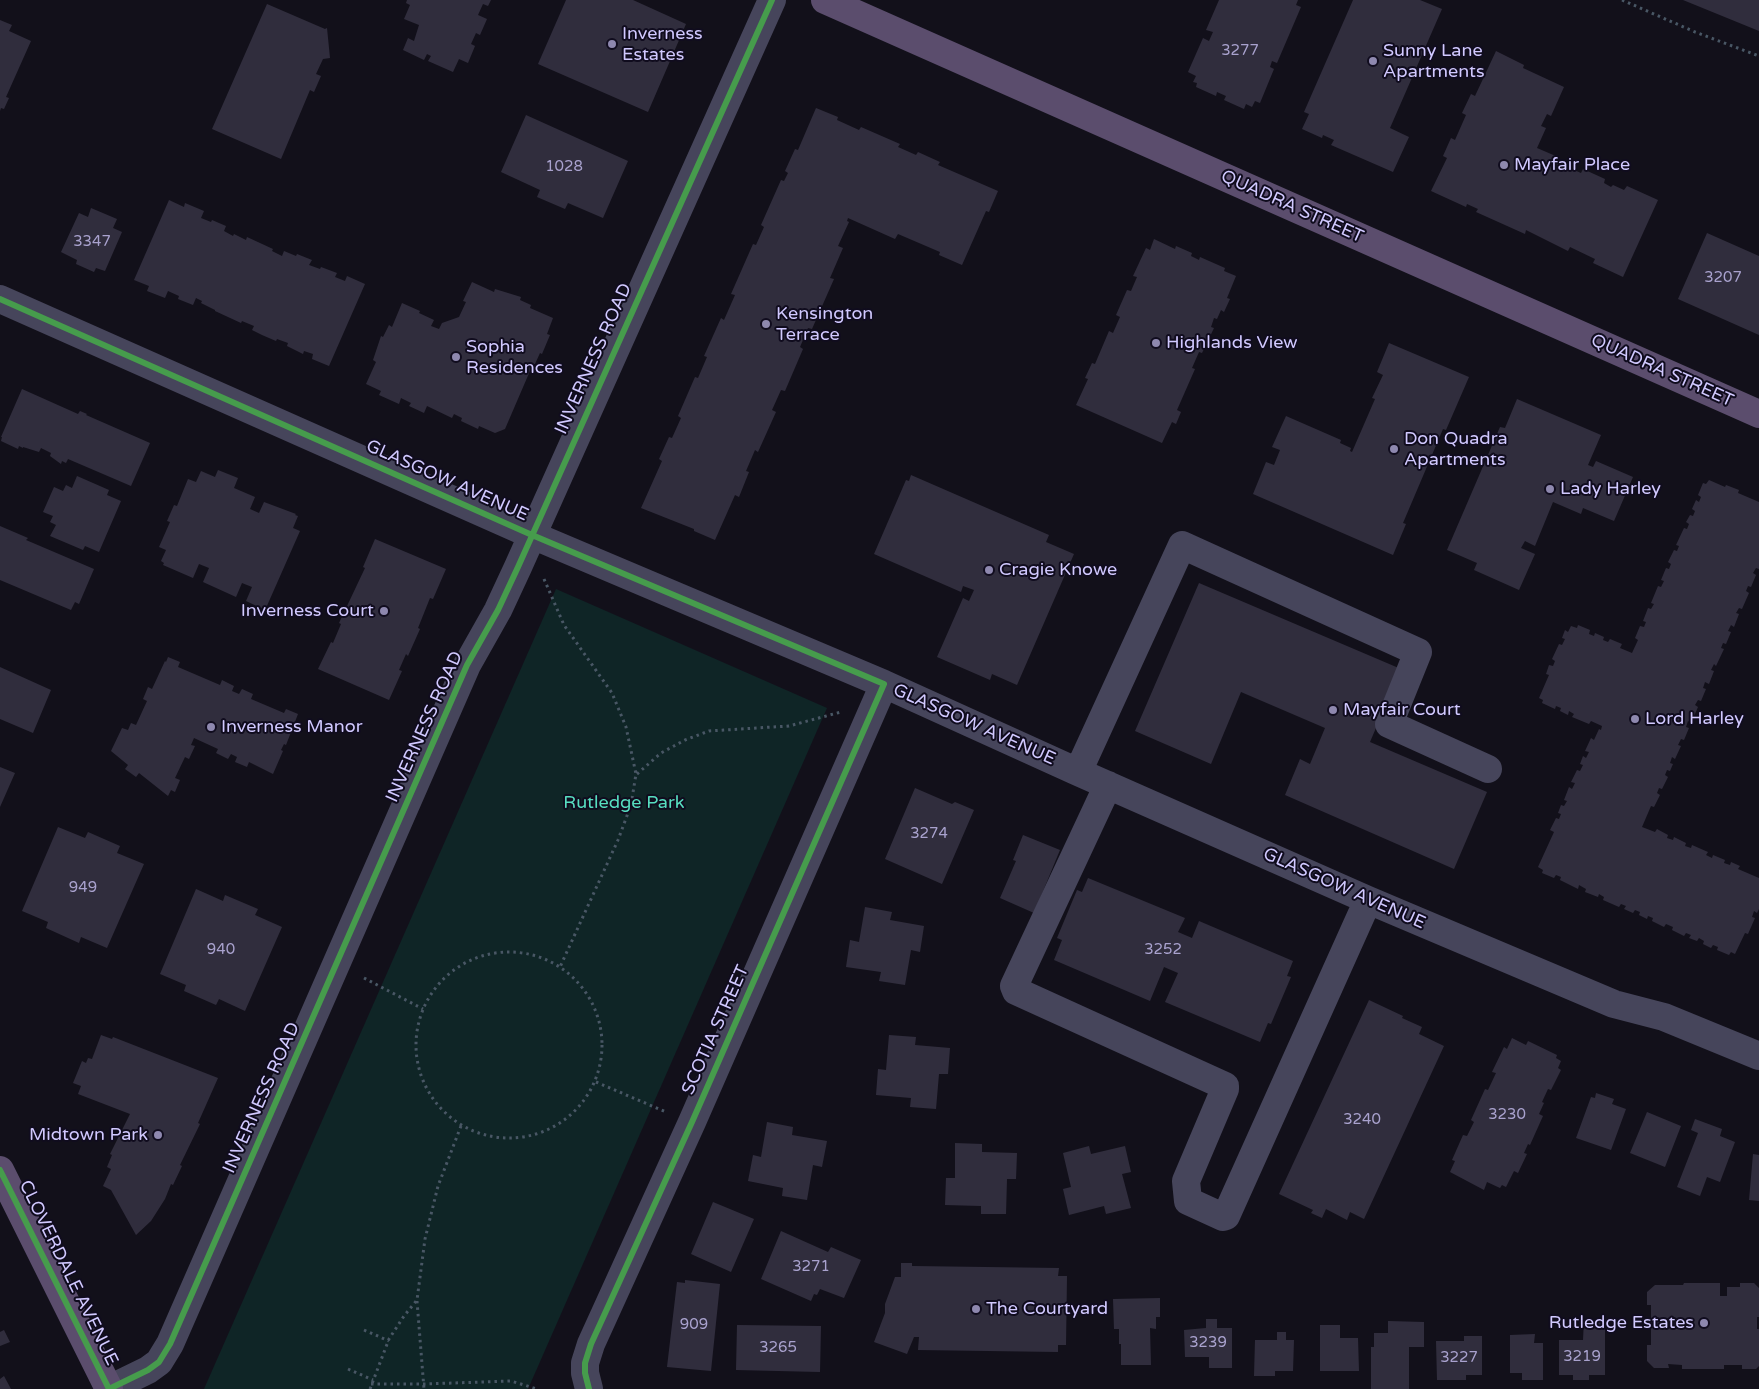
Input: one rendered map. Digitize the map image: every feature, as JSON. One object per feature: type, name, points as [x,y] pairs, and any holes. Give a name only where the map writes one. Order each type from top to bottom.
[{"type":"main road","name":"QUADRA STREET","points":[[825,0],[1759,414]]},
{"type":"main road","name":"CLOVERDALE AVENUE","points":[[0,1170],[109,1389]]},
{"type":"street","name":"INVERNESS ROAD","points":[[109,1389],[148,1370],[159,1362],[170,1344],[468,665],[498,610],[772,0]]},
{"type":"street","name":"GLASGOW AVENUE","points":[[0,299],[532,535],[884,684],[1368,900],[1614,1004],[1664,1016],[1759,1056]]},
{"type":"street","points":[[1078,772],[1182,545],[1418,652],[1389,724],[1488,770]]},
{"type":"street","name":"SCOTIA STREET","points":[[589,1389],[585,1363],[591,1344],[692,1122],[884,684]]},
{"type":"street","points":[[1108,785],[1014,986],[1016,991],[1225,1086],[1186,1181],[1188,1201],[1223,1217],[1226,1216],[1368,900]]},
{"type":"path","points":[[1622,0],[1695,32],[1759,56]]},
{"type":"path","points":[[543,578],[564,625],[612,693],[626,727],[636,774],[631,805],[618,840],[560,967]]},
{"type":"path","points":[[636,774],[661,752],[685,740],[709,732],[789,726],[849,710],[869,718]]},
{"type":"path","points":[[517,952],[539,957],[560,967],[580,984],[594,1006],[602,1031],[602,1057],[596,1082],[578,1109],[553,1128],[523,1138],[491,1137],[461,1126],[444,1112],[430,1095],[421,1075],[416,1053],[417,1031],[423,1009],[435,989],[451,972],[471,960],[493,953],[517,952]]},
{"type":"path","points":[[364,978],[423,1009]]},
{"type":"path","points":[[596,1082],[692,1122]]},
{"type":"path","points":[[424,1387],[417,1300],[424,1239],[438,1186],[461,1126]]},
{"type":"path","points":[[370,1389],[389,1341],[404,1316],[417,1300]]},
{"type":"path","points":[[364,1330],[389,1341]]},
{"type":"path","points":[[348,1368],[372,1382],[424,1387],[511,1381],[536,1389]]},
{"type":"green space","name":"Rutledge Park","points":[[556,589],[827,708],[528,1389],[204,1389]]},
{"type":"building","points":[[407,0],[491,0],[488,6],[483,4],[478,15],[487,19],[480,35],[476,33],[471,44],[475,46],[468,63],[459,59],[453,72],[428,61],[431,56],[427,54],[424,60],[403,50],[408,38],[414,41],[419,25],[404,19],[410,5],[406,3]]},
{"type":"building","name":"Inverness Estates","points":[[566,0],[633,0],[686,24],[648,112],[538,64]]},
{"type":"building","points":[[1219,0],[1298,0],[1296,5],[1301,7],[1277,63],[1272,61],[1270,67],[1274,69],[1260,103],[1255,101],[1252,107],[1246,104],[1244,109],[1224,100],[1226,96],[1217,92],[1216,96],[1196,87],[1197,83],[1193,82],[1196,76],[1188,72],[1203,38],[1209,41],[1213,32],[1206,30]]},
{"type":"building","name":"Sunny Lane Apartments","points":[[1353,0],[1420,0],[1442,9],[1390,128],[1409,137],[1393,172],[1331,145],[1334,140],[1323,135],[1322,138],[1302,129],[1309,114],[1304,112]]},
{"type":"building","points":[[1683,0],[1759,0],[1759,31]]},
{"type":"building","points":[[267,4],[325,29],[327,28],[330,58],[323,59],[316,74],[321,76],[314,92],[310,90],[281,159],[212,129]]},
{"type":"building","points":[[0,20],[12,25],[9,31],[31,41],[6,97],[9,98],[4,109],[1,108],[0,111]]},
{"type":"building","name":"Mayfair Place","points":[[1496,51],[1524,65],[1523,68],[1564,87],[1551,116],[1547,114],[1541,126],[1546,128],[1537,148],[1558,157],[1556,162],[1581,173],[1583,169],[1605,179],[1604,183],[1611,187],[1613,185],[1624,190],[1627,186],[1658,200],[1623,277],[1593,263],[1595,259],[1570,247],[1568,251],[1526,230],[1525,234],[1476,212],[1478,209],[1467,204],[1466,207],[1431,191],[1447,158],[1443,156],[1451,138],[1455,140],[1466,115],[1462,113],[1471,94],[1475,96]]},
{"type":"building","name":"Kensington Terrace","points":[[816,108],[838,117],[837,120],[859,130],[861,127],[900,144],[898,147],[916,155],[918,152],[940,162],[938,165],[998,191],[989,212],[986,211],[962,265],[939,255],[940,252],[898,234],[895,239],[848,218],[847,221],[849,222],[838,246],[843,248],[830,278],[834,279],[812,329],[808,328],[800,347],[803,349],[785,391],[781,390],[772,410],[776,412],[758,452],[755,450],[746,471],[749,472],[739,497],[735,495],[715,540],[694,531],[694,529],[641,508],[662,461],[659,459],[669,437],[672,438],[681,418],[678,416],[695,377],[698,378],[707,357],[704,356],[721,318],[724,320],[735,295],[731,294],[753,244],[756,245],[764,227],[761,225],[781,180],[784,181],[788,173],[785,171],[795,149],[798,150]]},
{"type":"building","points":[[526,115],[628,161],[603,218],[568,203],[565,209],[537,197],[540,190],[501,172]]},
{"type":"building","points":[[169,200],[184,207],[185,203],[204,211],[201,218],[226,226],[224,231],[233,236],[234,234],[246,240],[247,237],[273,249],[272,251],[282,256],[284,251],[296,256],[297,254],[312,260],[309,265],[337,273],[335,277],[345,281],[347,276],[365,284],[329,366],[312,359],[313,354],[304,351],[303,354],[287,346],[288,343],[277,339],[276,341],[262,335],[252,330],[254,326],[242,321],[241,323],[215,311],[196,298],[193,305],[178,299],[179,296],[168,291],[165,298],[147,291],[149,286],[134,280]]},
{"type":"building","points":[[91,208],[117,219],[113,228],[122,232],[105,271],[96,268],[94,272],[76,264],[77,260],[61,252],[79,213],[88,217]]},
{"type":"building","points":[[1707,233],[1759,256],[1759,335],[1678,299]]},
{"type":"building","name":"Highlands View","points":[[1154,239],[1175,249],[1176,246],[1192,253],[1191,256],[1199,260],[1200,257],[1225,268],[1224,271],[1236,276],[1227,298],[1230,299],[1224,312],[1221,310],[1217,319],[1214,318],[1211,327],[1214,328],[1202,353],[1199,352],[1192,368],[1195,369],[1177,410],[1181,412],[1176,424],[1172,422],[1162,443],[1076,405],[1088,379],[1085,378],[1092,363],[1095,364],[1109,331],[1113,333],[1120,317],[1116,315],[1127,290],[1131,291],[1137,277],[1133,276],[1146,248],[1150,250]]},
{"type":"building","name":"Sophia Residences","points":[[472,282],[494,292],[495,289],[521,297],[520,300],[531,305],[530,308],[553,318],[547,334],[550,335],[542,354],[540,353],[535,364],[533,364],[505,429],[495,433],[479,426],[478,429],[461,421],[462,418],[454,414],[452,418],[427,406],[424,413],[409,406],[411,403],[401,398],[399,404],[379,395],[381,391],[366,384],[376,362],[373,360],[381,336],[383,337],[389,325],[392,327],[402,303],[434,320],[431,326],[439,329],[442,323],[459,317],[466,302],[463,301]]},
{"type":"building","name":"Don Quadra Apartments","points":[[1389,343],[1469,377],[1446,430],[1443,429],[1403,523],[1406,524],[1393,555],[1253,494],[1266,462],[1274,465],[1280,450],[1272,447],[1286,416],[1341,440],[1340,443],[1351,448],[1350,451],[1352,452],[1375,399],[1372,398],[1383,375],[1377,372]]},
{"type":"building","points":[[22,389],[78,414],[80,411],[150,443],[131,486],[68,459],[66,463],[62,461],[61,464],[50,456],[51,453],[41,448],[39,452],[19,446],[18,449],[1,441]]},
{"type":"building","name":"Lady Harley","points":[[1517,399],[1601,435],[1588,465],[1593,467],[1596,461],[1633,477],[1614,521],[1583,508],[1581,514],[1553,502],[1535,546],[1525,541],[1521,548],[1535,554],[1519,590],[1474,570],[1477,563],[1447,550],[1500,427],[1505,428]]},
{"type":"building","points":[[218,470],[238,478],[234,488],[255,497],[250,509],[259,513],[264,502],[298,516],[293,528],[300,531],[266,608],[264,607],[263,609],[246,601],[252,587],[242,583],[236,597],[203,582],[209,568],[199,564],[193,578],[163,565],[164,563],[161,561],[166,550],[159,547],[170,522],[167,521],[174,505],[177,506],[188,479],[196,482],[201,471],[215,477]]},
{"type":"building","name":"Cragie Knowe","points":[[911,475],[1049,535],[1046,542],[1074,554],[1017,685],[992,674],[990,680],[937,657],[963,598],[969,601],[974,590],[963,586],[961,592],[874,554],[906,480],[909,481]]},
{"type":"building","points":[[77,476],[109,490],[107,495],[121,501],[99,552],[85,546],[83,550],[50,536],[56,525],[50,522],[53,516],[43,512],[54,487],[63,491],[66,485],[72,488]]},
{"type":"building","name":"Lord Harley","points":[[1709,480],[1725,487],[1726,485],[1739,490],[1738,493],[1759,502],[1759,569],[1756,568],[1753,573],[1756,575],[1751,587],[1748,586],[1746,591],[1749,593],[1742,609],[1739,608],[1736,613],[1739,614],[1734,627],[1731,625],[1728,631],[1731,632],[1726,644],[1723,643],[1721,648],[1724,649],[1716,666],[1714,664],[1711,670],[1714,671],[1709,684],[1705,682],[1703,688],[1706,689],[1701,701],[1698,700],[1695,705],[1698,707],[1691,723],[1688,721],[1686,727],[1689,728],[1684,740],[1681,739],[1678,745],[1681,746],[1675,759],[1672,757],[1670,763],[1673,764],[1670,771],[1667,770],[1665,775],[1668,777],[1662,789],[1659,788],[1657,793],[1660,795],[1654,807],[1651,806],[1642,827],[1655,832],[1657,829],[1668,835],[1667,838],[1673,840],[1674,837],[1686,843],[1685,846],[1691,848],[1692,845],[1708,852],[1706,855],[1712,858],[1713,855],[1725,860],[1724,863],[1730,865],[1731,862],[1740,866],[1738,869],[1759,878],[1759,909],[1757,913],[1754,911],[1752,917],[1755,918],[1748,934],[1745,933],[1735,954],[1731,952],[1729,955],[1717,950],[1718,947],[1713,945],[1711,948],[1703,944],[1704,941],[1699,938],[1697,941],[1689,938],[1691,935],[1686,933],[1684,936],[1672,930],[1673,927],[1666,924],[1664,927],[1652,921],[1653,918],[1648,916],[1647,919],[1639,915],[1640,912],[1635,910],[1633,913],[1624,909],[1626,906],[1621,904],[1619,907],[1603,900],[1604,897],[1599,894],[1598,897],[1585,892],[1586,889],[1579,885],[1578,889],[1560,880],[1561,877],[1556,875],[1554,878],[1542,873],[1543,870],[1538,867],[1554,832],[1550,830],[1556,818],[1559,819],[1561,814],[1558,813],[1561,805],[1564,806],[1567,801],[1564,800],[1569,787],[1572,789],[1575,783],[1571,782],[1577,770],[1580,771],[1583,765],[1580,764],[1583,756],[1586,758],[1589,752],[1585,751],[1591,738],[1594,740],[1602,726],[1591,721],[1589,724],[1572,717],[1574,714],[1569,711],[1568,715],[1560,711],[1561,708],[1556,706],[1555,709],[1542,703],[1543,700],[1539,698],[1549,675],[1546,674],[1549,665],[1553,666],[1555,661],[1552,659],[1559,644],[1562,645],[1565,639],[1562,638],[1565,630],[1568,632],[1571,626],[1577,628],[1578,625],[1590,630],[1589,634],[1594,636],[1595,633],[1604,637],[1603,640],[1608,642],[1610,639],[1622,644],[1620,648],[1632,653],[1638,640],[1635,638],[1640,626],[1644,627],[1646,622],[1643,621],[1648,608],[1651,609],[1654,604],[1651,603],[1658,586],[1661,587],[1664,581],[1661,580],[1666,568],[1669,569],[1671,564],[1668,562],[1674,550],[1677,551],[1679,546],[1676,545],[1684,528],[1687,529],[1689,524],[1686,522],[1690,515],[1693,516],[1695,511],[1692,509],[1696,500],[1699,502],[1701,497],[1698,495],[1703,483],[1706,484]]},
{"type":"building","points":[[0,526],[28,538],[26,540],[94,569],[79,604],[75,602],[71,610],[0,580]]},
{"type":"building","name":"Inverness Court","points":[[375,539],[446,569],[433,599],[430,598],[418,628],[420,629],[408,656],[406,654],[399,670],[402,671],[389,700],[318,669],[331,642],[333,643],[341,624],[339,623],[365,568],[363,567]]},
{"type":"building","name":"Mayfair Court","points":[[1199,583],[1401,669],[1370,742],[1487,792],[1454,869],[1285,795],[1300,759],[1310,764],[1325,728],[1241,692],[1211,764],[1135,731]]},
{"type":"building","name":"Inverness Manor","points":[[168,657],[180,662],[178,667],[220,685],[222,680],[234,686],[232,691],[239,694],[242,689],[253,694],[251,699],[284,713],[286,709],[298,714],[286,745],[284,744],[281,750],[283,751],[273,774],[249,762],[247,767],[235,762],[237,757],[231,754],[228,759],[216,753],[218,749],[194,738],[191,745],[195,746],[189,759],[185,757],[175,778],[180,780],[175,792],[171,790],[168,796],[139,773],[136,777],[125,769],[128,765],[111,751],[122,728],[128,730],[131,723],[136,725],[147,701],[143,699],[148,687],[152,689]]},
{"type":"building","points":[[0,667],[51,690],[33,733],[0,719]]},
{"type":"building","points":[[0,767],[15,773],[0,807]]},
{"type":"building","points":[[915,788],[952,804],[955,802],[974,810],[942,884],[885,859]]},
{"type":"building","points":[[58,827],[85,838],[88,832],[120,846],[117,853],[144,864],[107,948],[81,937],[79,943],[46,928],[48,922],[22,911]]},
{"type":"building","points":[[1023,835],[1060,850],[1034,913],[1000,898],[1016,861],[1013,860]]},
{"type":"building","points":[[1088,878],[1185,918],[1178,932],[1192,938],[1199,921],[1293,961],[1287,976],[1291,977],[1271,1024],[1268,1023],[1260,1042],[1165,1002],[1178,973],[1164,967],[1150,1001],[1054,960],[1062,940],[1057,938],[1077,890],[1082,892]]},
{"type":"building","points":[[196,889],[223,901],[225,895],[258,909],[255,915],[282,927],[245,1011],[219,999],[216,1005],[184,991],[186,985],[160,974]]},
{"type":"building","points":[[865,907],[892,912],[890,920],[924,926],[920,952],[911,950],[905,985],[879,981],[881,972],[846,967],[850,940],[859,942]]},
{"type":"building","points":[[1369,1000],[1422,1027],[1419,1034],[1444,1046],[1364,1219],[1350,1212],[1347,1220],[1326,1209],[1322,1218],[1311,1213],[1313,1210],[1279,1194]]},
{"type":"building","name":"Midtown Park","points":[[101,1035],[112,1039],[113,1037],[218,1078],[173,1185],[171,1184],[165,1199],[151,1221],[136,1235],[111,1190],[103,1186],[111,1169],[107,1167],[112,1155],[110,1154],[130,1114],[78,1094],[81,1086],[73,1083],[82,1061],[86,1063],[88,1058],[92,1059]]},
{"type":"building","points":[[889,1035],[916,1037],[915,1045],[950,1048],[948,1074],[939,1074],[936,1109],[910,1107],[911,1098],[876,1095],[878,1069],[886,1070]]},
{"type":"building","points":[[1512,1038],[1526,1045],[1528,1041],[1557,1055],[1556,1058],[1561,1061],[1558,1068],[1561,1070],[1551,1090],[1548,1089],[1542,1102],[1544,1103],[1539,1114],[1543,1116],[1530,1145],[1528,1144],[1524,1153],[1527,1154],[1518,1173],[1514,1171],[1506,1187],[1502,1185],[1500,1188],[1487,1182],[1484,1190],[1450,1172],[1455,1161],[1452,1160],[1463,1135],[1467,1136],[1474,1122],[1471,1120],[1485,1089],[1488,1090],[1496,1073],[1492,1072],[1504,1047],[1507,1049]]},
{"type":"building","points":[[1596,1093],[1614,1099],[1612,1104],[1626,1109],[1611,1150],[1576,1138],[1591,1097],[1595,1098]]},
{"type":"building","points":[[1647,1112],[1681,1126],[1665,1167],[1630,1153]]},
{"type":"building","points":[[1695,1119],[1722,1129],[1720,1136],[1735,1142],[1720,1182],[1707,1177],[1700,1196],[1677,1187],[1698,1133],[1691,1130]]},
{"type":"building","points":[[767,1122],[793,1127],[792,1135],[827,1141],[822,1167],[813,1165],[807,1200],[782,1196],[783,1188],[748,1181],[753,1155],[761,1157]]},
{"type":"building","points":[[955,1143],[982,1144],[982,1152],[1017,1153],[1016,1179],[1007,1179],[1006,1214],[981,1214],[981,1206],[945,1205],[946,1178],[955,1178]]},
{"type":"building","points":[[1089,1146],[1091,1154],[1125,1146],[1131,1172],[1122,1174],[1131,1208],[1106,1214],[1104,1206],[1069,1215],[1063,1189],[1071,1187],[1063,1153]]},
{"type":"building","points":[[1753,1154],[1759,1155],[1759,1201],[1749,1200]]},
{"type":"building","points":[[713,1202],[754,1219],[731,1272],[691,1254]]},
{"type":"building","points":[[781,1231],[828,1252],[831,1247],[861,1260],[844,1298],[820,1289],[817,1295],[814,1294],[811,1301],[761,1279]]},
{"type":"building","name":"The Courtyard","points":[[901,1263],[912,1263],[912,1266],[1059,1268],[1058,1276],[1067,1276],[1066,1345],[1058,1345],[1058,1352],[918,1350],[919,1337],[914,1337],[907,1354],[874,1342],[885,1313],[885,1304],[895,1277],[901,1277]]},
{"type":"building","points":[[685,1280],[720,1284],[711,1371],[667,1367],[677,1282],[685,1283]]},
{"type":"building","name":"Rutledge Estates","points":[[1684,1283],[1720,1283],[1720,1296],[1727,1296],[1727,1287],[1740,1287],[1740,1283],[1754,1283],[1759,1288],[1757,1329],[1759,1329],[1759,1366],[1756,1369],[1742,1369],[1742,1365],[1724,1365],[1724,1369],[1682,1369],[1682,1365],[1668,1364],[1669,1368],[1654,1368],[1647,1361],[1647,1345],[1651,1345],[1651,1305],[1647,1305],[1647,1292],[1655,1285],[1683,1285]]},
{"type":"building","points":[[1160,1298],[1160,1317],[1156,1317],[1156,1329],[1150,1328],[1151,1365],[1121,1365],[1119,1329],[1114,1329],[1113,1299]]},
{"type":"building","points":[[1206,1319],[1217,1319],[1217,1328],[1232,1328],[1232,1368],[1209,1368],[1209,1357],[1185,1357],[1184,1330],[1206,1328]]},
{"type":"building","points":[[1584,1320],[1605,1320],[1605,1375],[1589,1375],[1589,1380],[1573,1380],[1573,1375],[1559,1375],[1559,1340],[1583,1340]]},
{"type":"building","points":[[1388,1321],[1424,1322],[1424,1347],[1409,1347],[1409,1389],[1371,1389],[1371,1347],[1374,1347],[1374,1333],[1388,1333]]},
{"type":"building","points":[[737,1325],[821,1326],[820,1372],[736,1370]]},
{"type":"building","points":[[1320,1325],[1340,1325],[1340,1338],[1358,1338],[1359,1371],[1320,1371]]},
{"type":"building","points":[[4,1330],[10,1342],[0,1346],[0,1332]]},
{"type":"building","points":[[1277,1332],[1286,1332],[1286,1340],[1294,1340],[1293,1371],[1275,1371],[1275,1376],[1254,1376],[1255,1340],[1277,1340]]},
{"type":"building","points":[[1535,1334],[1534,1343],[1543,1343],[1543,1380],[1522,1380],[1522,1373],[1510,1373],[1510,1335]]},
{"type":"building","points":[[1464,1336],[1482,1336],[1482,1375],[1466,1375],[1466,1380],[1437,1380],[1436,1341],[1464,1341]]},
{"type":"building","points":[[4,1376],[11,1389],[0,1389],[0,1379]]},
{"type":"cycle path","points":[[109,1389],[148,1370],[159,1362],[170,1344],[467,665],[498,610],[518,567],[772,0]]},
{"type":"cycle path","points":[[0,299],[532,535],[884,684],[692,1122],[591,1344],[585,1363],[585,1373],[589,1389]]},
{"type":"cycle path","points":[[0,1170],[109,1389]]},
{"type":"place","name":"Inverness Estates","points":[[612,44]]},
{"type":"place","name":"Sunny Lane Apartments","points":[[1373,61]]},
{"type":"place","name":"Mayfair Place","points":[[1504,165]]},
{"type":"place","name":"Kensington Terrace","points":[[766,324]]},
{"type":"place","name":"Highlands View","points":[[1156,343]]},
{"type":"place","name":"Sophia Residences","points":[[456,357]]},
{"type":"place","name":"Don Quadra Apartments","points":[[1394,449]]},
{"type":"place","name":"Lady Harley","points":[[1550,489]]},
{"type":"place","name":"Cragie Knowe","points":[[989,570]]},
{"type":"place","name":"Inverness Court","points":[[384,611]]},
{"type":"place","name":"Mayfair Court","points":[[1333,710]]},
{"type":"place","name":"Lord Harley","points":[[1635,719]]},
{"type":"place","name":"Inverness Manor","points":[[211,727]]},
{"type":"place","name":"Midtown Park","points":[[158,1135]]},
{"type":"place","name":"The Courtyard","points":[[976,1309]]},
{"type":"place","name":"Rutledge Estates","points":[[1704,1323]]}]
